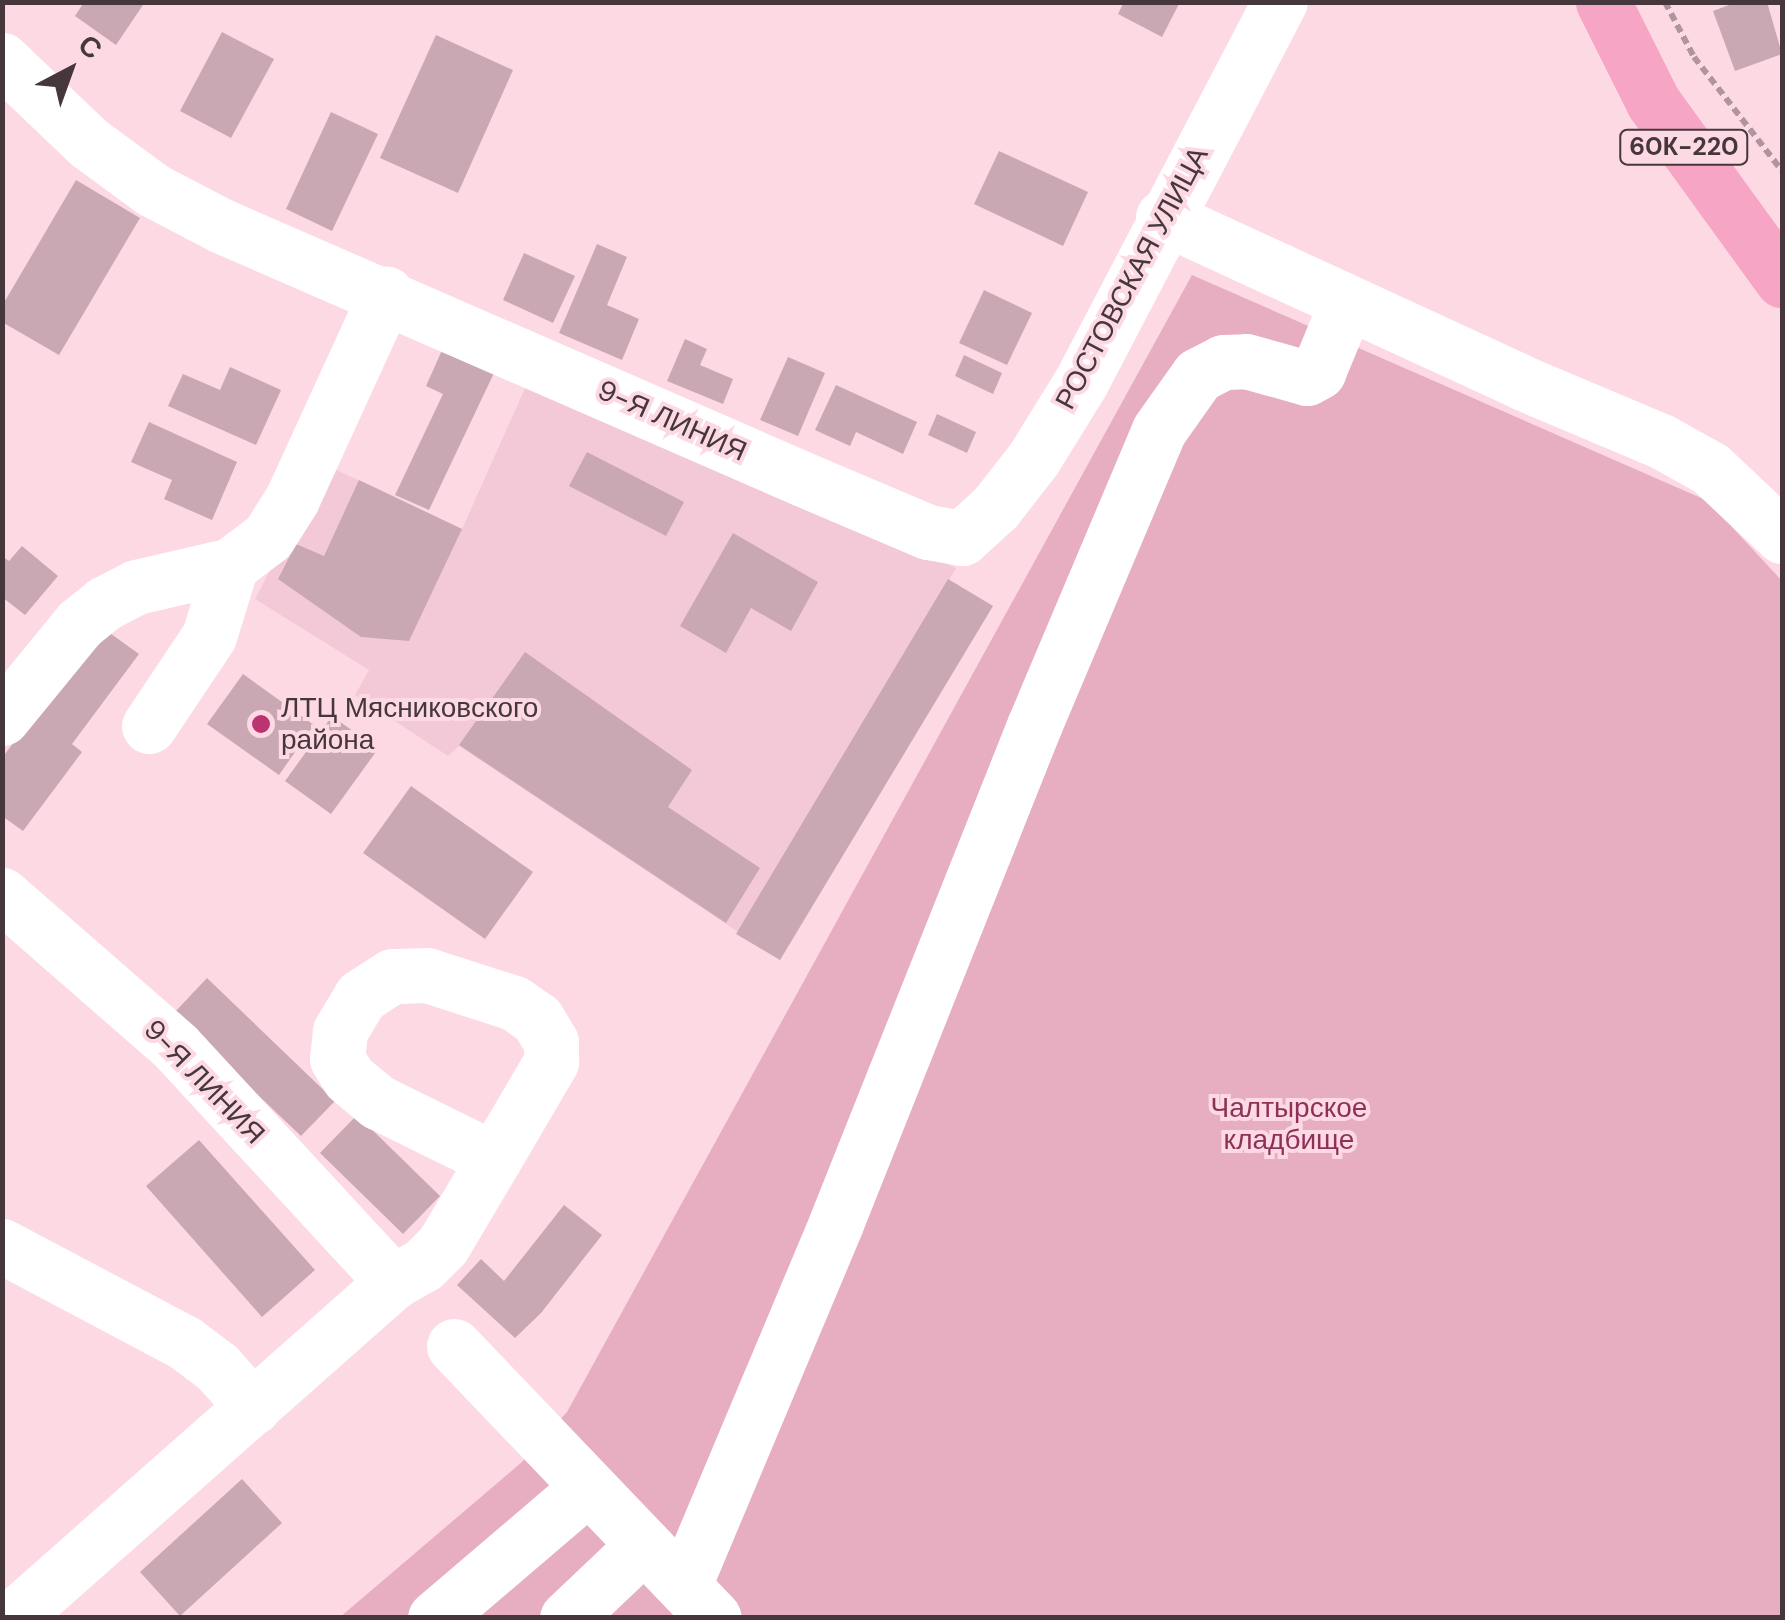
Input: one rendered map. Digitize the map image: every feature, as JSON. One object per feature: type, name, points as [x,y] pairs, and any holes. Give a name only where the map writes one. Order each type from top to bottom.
[{"type":"main road","name":"60К-220","points":[[1603,2],[1654,102],[1782,280]]},
{"type":"street","name":"РОСТОВСКАЯ УЛИЦА","points":[[962,538],[995,508],[1034,458],[1081,382],[1279,3]]},
{"type":"street","name":"9-Я ЛИНИЯ","points":[[2,60],[89,143],[152,190],[222,226],[928,532],[962,538]]},
{"type":"street","points":[[1164,217],[1660,441],[1710,469],[1782,536]]},
{"type":"street","points":[[2,718],[79,624],[105,603],[136,588],[231,566],[268,537],[292,499],[386,294]]},
{"type":"street","points":[[454,1346],[586,1489],[699,1601],[1159,430],[1198,376],[1224,362],[1246,361],[1307,378],[1318,372],[1347,302]]},
{"type":"street","points":[[149,726],[209,636],[231,566]]},
{"type":"street","name":"9-Я ЛИНИЯ","points":[[2,895],[176,1048],[392,1282]]},
{"type":"street","points":[[13,1618],[392,1282],[423,1265],[443,1245],[494,1159]]},
{"type":"street","points":[[2,1246],[185,1343],[217,1367],[252,1408]]},
{"type":"street","points":[[435,1618],[586,1489]]},
{"type":"street","points":[[567,1618],[644,1545]]},
{"type":"path","points":[[1665,2],[1694,57],[1782,171]]},
{"type":"shaded area","points":[[531,375],[956,568],[949,580],[993,606],[780,960],[459,746],[448,756],[355,695],[369,670],[255,599],[326,465],[462,529]]},
{"type":"green space","name":"Чалтырское кладбище","points":[[1192,275],[1708,501],[1782,581],[1782,1617],[339,1618],[522,1462],[567,1412]]},
{"type":"building","points":[[84,2],[145,2],[116,45],[75,16]]},
{"type":"building","points":[[1124,2],[1180,2],[1162,37],[1118,14]]},
{"type":"building","points":[[1737,2],[1767,2],[1782,54],[1735,71],[1713,11]]},
{"type":"building","points":[[222,32],[274,59],[231,138],[180,111]]},
{"type":"building","points":[[436,35],[513,70],[458,193],[380,158]]},
{"type":"building","points":[[331,112],[378,134],[332,231],[286,209]]},
{"type":"building","points":[[999,151],[1088,192],[1063,246],[974,204]]},
{"type":"building","points":[[76,180],[140,218],[59,355],[2,322],[2,306]]},
{"type":"building","points":[[597,244],[627,257],[607,305],[639,319],[622,360],[559,333]]},
{"type":"building","points":[[524,253],[575,276],[553,323],[503,300]]},
{"type":"building","points":[[984,290],[1032,313],[1007,365],[959,343]]},
{"type":"building","points":[[685,339],[707,349],[700,365],[733,379],[723,404],[667,381]]},
{"type":"building","points":[[443,348],[494,373],[429,510],[395,495],[443,394],[426,386]]},
{"type":"building","points":[[964,355],[1002,373],[993,394],[955,376]]},
{"type":"building","points":[[788,357],[825,373],[798,436],[760,420]]},
{"type":"building","points":[[230,367],[281,390],[256,445],[168,406],[183,374],[220,390]]},
{"type":"building","points":[[836,385],[917,422],[903,454],[856,432],[850,446],[815,430]]},
{"type":"building","points":[[937,414],[976,432],[967,453],[928,435]]},
{"type":"building","points":[[149,422],[237,462],[212,520],[164,499],[172,480],[131,462]]},
{"type":"building","points":[[587,452],[684,502],[666,536],[569,486]]},
{"type":"building","points":[[359,480],[462,529],[409,641],[361,637],[278,579],[296,544],[324,556]]},
{"type":"building","points":[[733,533],[818,582],[791,631],[751,608],[726,653],[680,626]]},
{"type":"building","points":[[22,546],[58,576],[25,615],[2,597],[2,556],[9,561]]},
{"type":"building","points":[[948,579],[993,606],[780,960],[736,934]]},
{"type":"building","points":[[100,626],[139,654],[72,744],[82,752],[23,831],[2,816],[2,758]]},
{"type":"building","points":[[525,652],[692,770],[668,807],[760,868],[726,923],[459,745]]},
{"type":"building","name":"ЛТЦ Мясниковского района","points":[[243,674],[314,725],[279,775],[207,724]]},
{"type":"building","points":[[332,716],[378,749],[331,814],[285,781]]},
{"type":"building","points":[[411,786],[533,872],[485,939],[363,853]]},
{"type":"building","points":[[207,978],[335,1101],[301,1136],[173,1014]]},
{"type":"building","points":[[357,1115],[440,1196],[403,1234],[320,1153]]},
{"type":"building","points":[[199,1140],[315,1270],[262,1317],[146,1186]]},
{"type":"building","points":[[564,1205],[602,1235],[541,1313],[515,1338],[457,1285],[481,1259],[504,1281]]},
{"type":"building","points":[[242,1479],[282,1523],[180,1616],[140,1572]]},
{"type":"place","name":"ЛТЦ Мясниковского района","points":[[261,724]]}]
